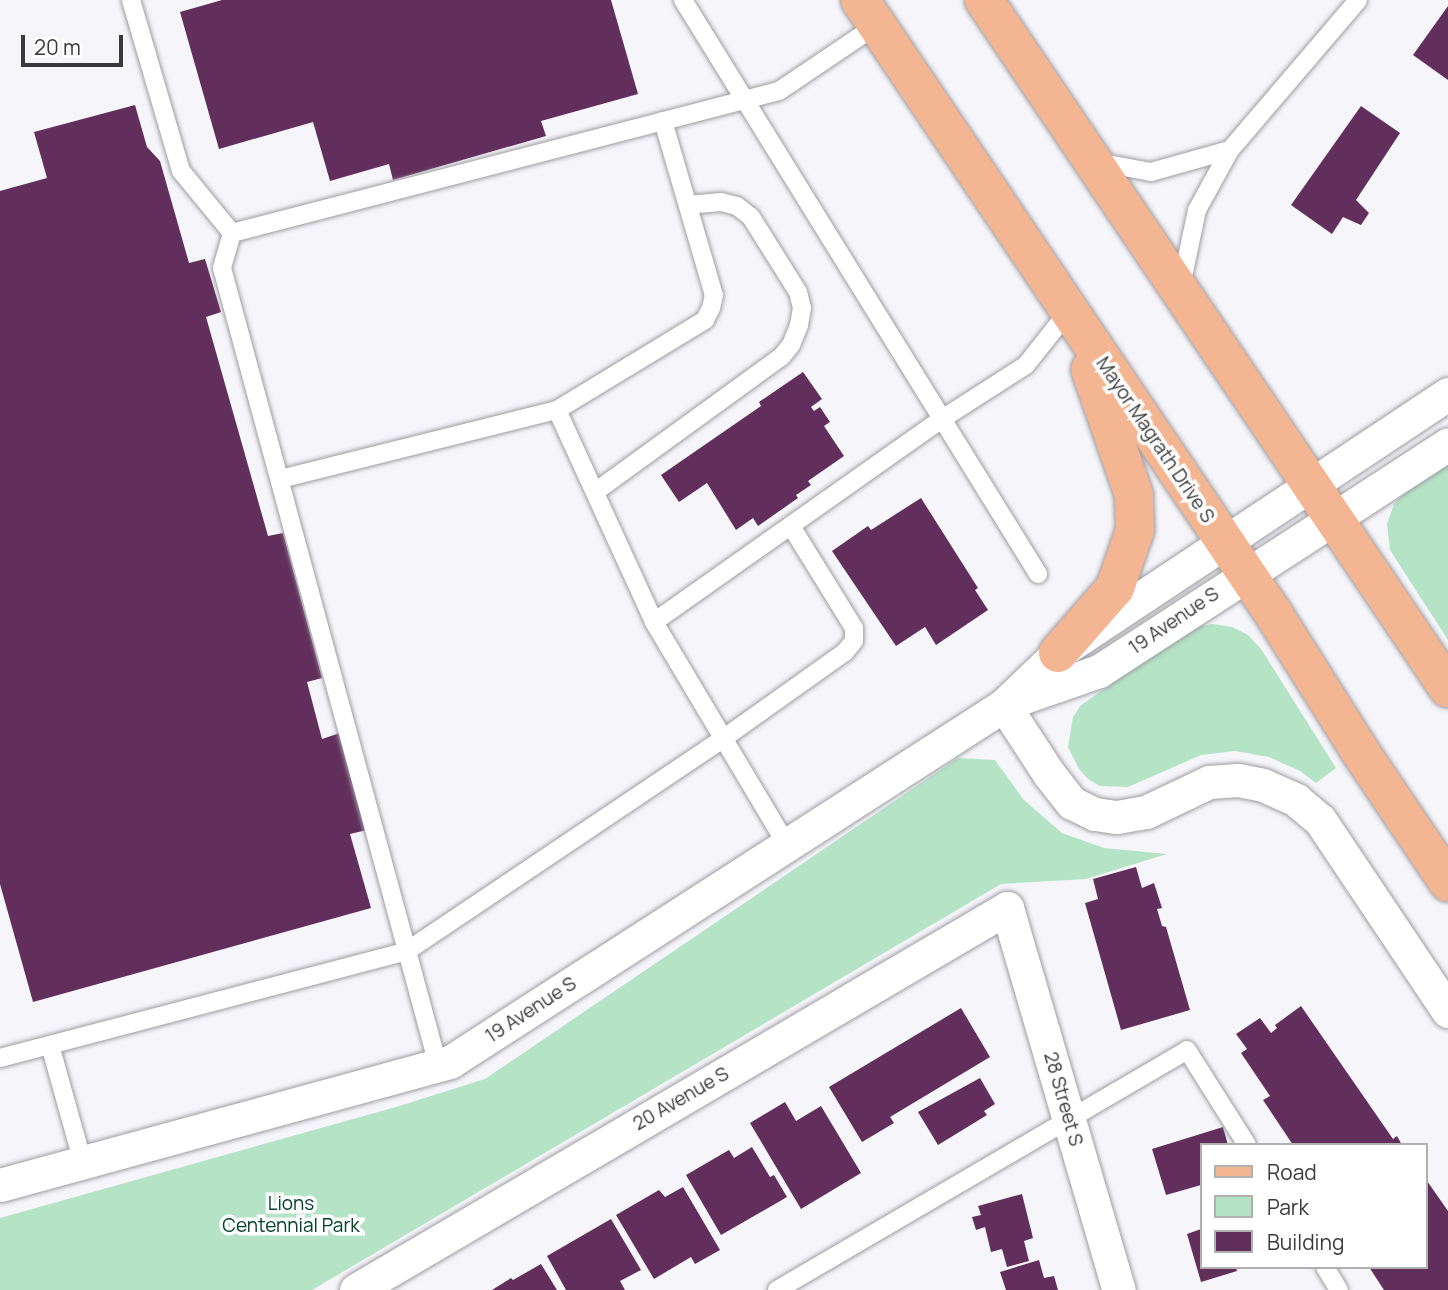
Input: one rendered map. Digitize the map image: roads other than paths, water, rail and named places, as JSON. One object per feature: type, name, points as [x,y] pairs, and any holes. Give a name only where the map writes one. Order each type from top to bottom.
[{"type":"main road","points":[[984,0],[1448,688]]},
{"type":"main road","name":"Mayor Magrath Drive S","points":[[868,13],[1246,573],[1448,882]]},
{"type":"main road","points":[[1058,653],[1115,588],[1135,530],[1134,495],[1070,315]]},
{"type":"main road","points":[[1393,800],[1448,849]]},
{"type":"street","name":"19 Avenue S","points":[[0,1185],[450,1062],[1004,705],[1058,653],[1448,394]]},
{"type":"street","name":"19 Avenue S","points":[[1004,705],[1099,671],[1448,444]]},
{"type":"street","points":[[1004,705],[1072,803],[1095,814],[1117,817],[1146,812],[1186,790],[1209,782],[1238,780],[1263,785],[1296,800],[1320,820],[1448,1011]]},
{"type":"street","name":"28 Street S","points":[[1007,908],[1119,1290]]},
{"type":"street","name":"20 Avenue S","points":[[356,1290],[1007,908]]},
{"type":"lane","points":[[131,0],[181,171],[232,233]]},
{"type":"lane","points":[[683,0],[1038,574]]},
{"type":"lane","points":[[1181,290],[1198,210],[1230,150],[1358,0]]},
{"type":"lane","points":[[232,233],[779,91],[868,13]]},
{"type":"lane","points":[[279,479],[557,410],[705,320],[714,295],[663,121]]},
{"type":"lane","points":[[1093,161],[1151,172],[1230,150]]},
{"type":"lane","points":[[595,492],[782,356],[791,345],[799,325],[802,308],[798,292],[751,218],[737,206],[721,202],[688,205]]},
{"type":"lane","points":[[232,233],[222,268],[438,1065]]},
{"type":"lane","points":[[654,621],[942,419],[1026,365],[1070,315]]},
{"type":"lane","points":[[557,410],[654,621],[787,845]]},
{"type":"lane","points":[[0,1058],[407,951],[724,738],[845,652],[854,641],[854,628],[791,526]]},
{"type":"lane","points":[[50,1045],[83,1163]]},
{"type":"lane","points":[[777,1290],[1187,1050],[1246,1143]]},
{"type":"lane","points":[[1326,1269],[1339,1290]]},
{"type":"park label","name":"Lions Centennial Park","points":[[291,1215]]}]
